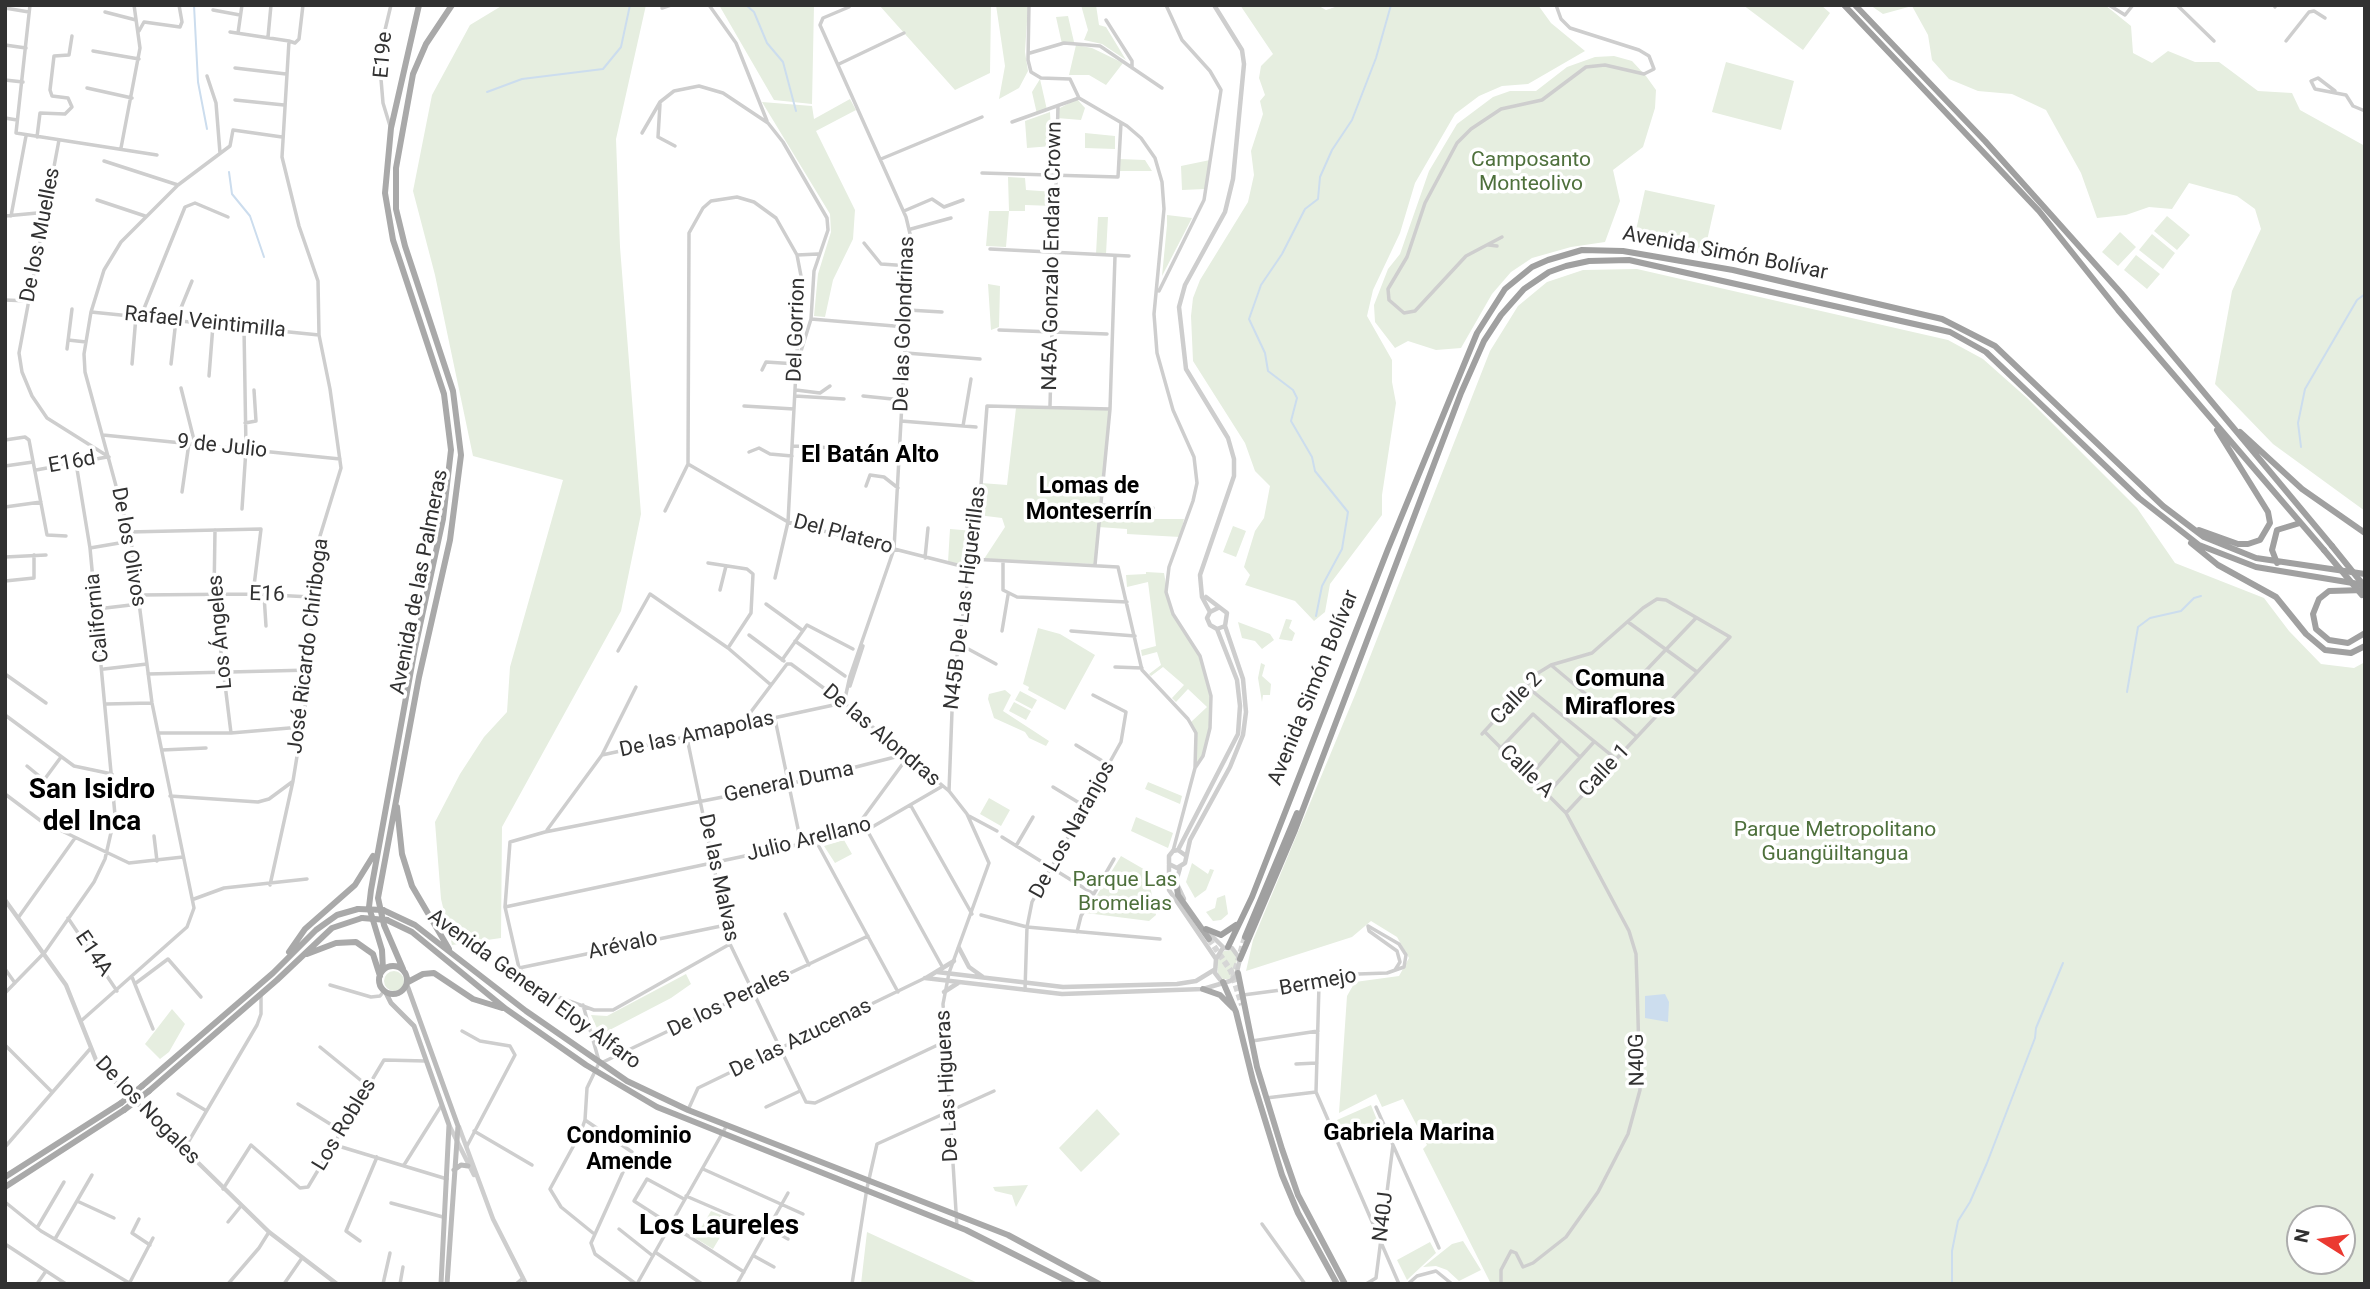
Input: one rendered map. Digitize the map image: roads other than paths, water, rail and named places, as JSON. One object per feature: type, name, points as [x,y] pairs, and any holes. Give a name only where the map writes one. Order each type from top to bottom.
[{"type":"highway","points":[[1844,5],[2039,211],[2118,310],[2300,523],[2364,591]]},
{"type":"highway","points":[[1855,5],[2021,180],[2121,293],[2332,546],[2364,591]]},
{"type":"highway","name":"Avenida Simón Bolívar","points":[[1226,948],[1242,918],[1452,389],[1477,333],[1505,289],[1532,267],[1548,260],[1582,250],[1668,258],[1795,284],[1942,319],[1982,337],[2005,355],[2139,484],[2187,525],[2227,548],[2277,563],[2365,574]]},
{"type":"highway","name":"Avenida Simón Bolívar","points":[[1240,959],[1461,393],[1484,341],[1517,296],[1549,272],[1589,261],[1609,259],[1665,267],[1950,332],[1986,352],[2139,498],[2185,536],[2210,551],[2256,567],[2364,591]]},
{"type":"highway","points":[[1793,296],[1795,284]]},
{"type":"highway","points":[[2187,525],[2238,544],[2248,544],[2260,540],[2270,523],[2269,512],[2206,411]]},
{"type":"highway","points":[[2227,422],[2302,489],[2365,533]]},
{"type":"highway","points":[[2277,563],[2272,550],[2277,530],[2300,523]]},
{"type":"highway","points":[[2185,536],[2198,551],[2218,565],[2276,597],[2306,634],[2325,650],[2351,653],[2365,646]]},
{"type":"highway","points":[[2364,591],[2329,591],[2319,599],[2313,614],[2316,629],[2329,640],[2348,643],[2365,633]]},
{"type":"highway","points":[[1244,937],[1289,827],[1303,803]]},
{"type":"highway","points":[[1206,929],[1221,935],[1228,933],[1242,918]]},
{"type":"main road","name":"Avenida de las Palmeras","points":[[419,5],[391,128],[386,174],[387,213],[444,394],[451,450],[443,519],[378,845],[369,907],[382,950],[381,973],[385,992],[391,1003],[414,1026],[449,1125]]},
{"type":"main road","name":"Avenida de las Palmeras","points":[[452,5],[426,44],[413,74],[396,168],[397,209],[405,246],[453,391],[461,455],[450,540],[397,797],[378,904],[460,1137]]},
{"type":"main road","points":[[397,797],[402,854],[412,886],[454,956]]},
{"type":"main road","points":[[283,962],[305,929],[355,885],[378,845]]},
{"type":"main road","points":[[1176,882],[1178,895],[1209,939]]},
{"type":"main road","name":"Avenida General Eloy Alfaro","points":[[5,1177],[142,1086],[329,920],[358,909],[383,910],[415,925],[599,1063],[634,1085],[867,1184],[1008,1249],[1073,1284]]},
{"type":"main road","name":"Avenida General Eloy Alfaro","points":[[5,1187],[149,1091],[332,928],[362,918],[387,920],[412,932],[506,1009],[595,1071],[657,1107],[1008,1235],[1099,1284]]},
{"type":"main road","points":[[302,957],[336,943],[356,942],[373,954],[381,973],[395,966],[403,969]]},
{"type":"main road","points":[[385,992],[398,994],[407,984],[423,974],[434,973],[473,999],[506,1009]]},
{"type":"main road","points":[[1238,973],[1250,1041],[1265,1098],[1298,1195],[1345,1284]]},
{"type":"main road","points":[[1222,982],[1239,1009],[1249,1032]]},
{"type":"main road","points":[[1203,989],[1220,995],[1239,1009],[1253,1081],[1282,1175],[1298,1213],[1337,1284]]},
{"type":"main road","points":[[441,1284],[449,1125]]},
{"type":"main road","points":[[447,1284],[454,1170],[460,1137]]},
{"type":"main road","points":[[454,1170],[461,1165],[468,1166]]},
{"type":"street","points":[[30,5],[16,133],[157,155]]},
{"type":"street","points":[[121,148],[139,59],[134,5]]},
{"type":"street","points":[[138,33],[144,22],[180,27],[179,5]]},
{"type":"street","points":[[238,33],[242,5]]},
{"type":"street","points":[[268,37],[271,5]]},
{"type":"street","name":"José Ricardo Chiriboga","points":[[270,885],[293,781],[311,670],[311,597],[320,536],[336,490],[340,459],[318,335],[318,281],[288,187],[282,137],[289,41],[295,43],[299,39],[303,5]]},
{"type":"street","name":"E19e","points":[[391,5],[379,55],[383,105],[391,128]]},
{"type":"street","points":[[662,8],[671,5]]},
{"type":"street","points":[[709,5],[736,43],[768,123],[783,142],[827,218],[828,230],[818,254],[811,318],[797,364],[765,362],[762,370]]},
{"type":"street","points":[[1029,5],[1028,60],[1031,72],[1041,78],[1070,79],[1079,98],[1121,122],[1150,148],[1159,168],[1164,209],[1158,297],[1154,314],[1158,361],[1173,410],[1191,448],[1196,472],[1194,501],[1166,582],[1173,614],[1200,656],[1211,696],[1210,728],[1203,756],[1195,768]]},
{"type":"street","points":[[1158,297],[1204,200],[1221,90],[1210,71],[1179,36],[1166,5]]},
{"type":"street","points":[[1214,5],[1242,50],[1244,64],[1233,179],[1225,212],[1185,285],[1179,313],[1186,369],[1228,438],[1235,467],[1200,583],[1210,612],[1208,622],[1217,629],[1237,680],[1240,706],[1238,734],[1176,851],[1168,858],[1169,890],[1216,959]]},
{"type":"street","points":[[1502,237],[1466,256],[1421,308],[1404,313],[1389,300],[1388,289],[1407,257],[1425,203],[1457,143],[1471,129],[1501,109],[1542,100],[1586,67],[1605,65],[1644,74],[1654,69],[1649,57],[1639,50],[1570,28],[1561,19],[1556,5]]},
{"type":"street","points":[[2109,5],[2125,15],[2133,5]]},
{"type":"street","points":[[2177,5],[2214,41]]},
{"type":"street","name":"De las Golondrinas","points":[[844,703],[894,549],[911,229],[820,25],[823,18],[849,7]]},
{"type":"street","points":[[5,8],[29,12]]},
{"type":"street","points":[[213,10],[240,15]]},
{"type":"street","points":[[2286,41],[2311,11],[2325,18]]},
{"type":"street","points":[[105,12],[136,20]]},
{"type":"street","points":[[1105,20],[1132,61],[1132,68]]},
{"type":"street","points":[[230,32],[289,41]]},
{"type":"street","points":[[839,64],[904,33]]},
{"type":"street","points":[[37,137],[40,113],[65,114],[72,107],[69,99],[52,96],[50,89],[54,56],[69,55],[72,36]]},
{"type":"street","points":[[1030,53],[1064,43],[1089,44],[1110,52],[1162,88]]},
{"type":"street","points":[[5,45],[26,48]]},
{"type":"street","points":[[93,51],[139,59]]},
{"type":"street","points":[[235,68],[286,74]]},
{"type":"street","points":[[207,76],[216,103],[219,153]]},
{"type":"street","points":[[2335,91],[2318,78],[2311,80],[2315,89],[2346,94],[2353,106],[2365,111]]},
{"type":"street","points":[[5,80],[23,82]]},
{"type":"street","points":[[642,133],[660,102],[684,87],[712,89],[768,123]]},
{"type":"street","points":[[87,88],[132,98]]},
{"type":"street","points":[[1012,122],[1079,98]]},
{"type":"street","points":[[235,100],[284,104]]},
{"type":"street","points":[[660,102],[658,137],[675,146]]},
{"type":"street","name":"E19e","points":[[383,105],[396,107]]},
{"type":"street","name":"N45A Gonzalo Endara Crown","points":[[1050,406],[1058,106]]},
{"type":"street","points":[[881,159],[982,117]]},
{"type":"street","points":[[5,118],[17,120]]},
{"type":"street","points":[[982,173],[1118,177],[1121,122]]},
{"type":"street","name":"De los Olivos","points":[[194,899],[152,703],[131,541],[85,372],[86,342],[91,312],[108,263],[121,242],[145,216],[178,185],[230,146],[235,129],[282,137]]},
{"type":"street","points":[[26,136],[8,216],[48,212]]},
{"type":"street","name":"De los Muelles","points":[[59,140],[48,212],[19,353],[22,372],[32,396],[58,427],[109,457]]},
{"type":"street","points":[[104,161],[178,185]]},
{"type":"street","name":"Del Gorrion","points":[[688,464],[690,228],[711,201],[737,197],[754,202],[776,218],[797,255],[801,276],[788,522],[775,578]]},
{"type":"street","points":[[904,211],[932,199],[944,207],[963,200]]},
{"type":"street","points":[[97,200],[145,216]]},
{"type":"street","points":[[132,364],[139,316],[186,207],[195,203],[228,217]]},
{"type":"street","points":[[911,229],[951,218]]},
{"type":"street","points":[[864,243],[881,264],[910,266]]},
{"type":"street","points":[[1487,244],[1497,246]]},
{"type":"street","points":[[990,249],[1129,256]]},
{"type":"street","points":[[797,255],[818,254]]},
{"type":"street","points":[[1095,565],[1110,409],[1115,256]]},
{"type":"street","points":[[171,364],[176,320],[192,281]]},
{"type":"street","points":[[5,300],[29,301]]},
{"type":"street","points":[[67,349],[72,309]]},
{"type":"street","points":[[908,310],[943,312]]},
{"type":"street","name":"Rafael Veintimilla","points":[[91,312],[318,335]]},
{"type":"street","points":[[811,318],[907,327]]},
{"type":"street","points":[[209,376],[213,325]]},
{"type":"street","points":[[242,509],[246,449],[244,328]]},
{"type":"street","points":[[999,330],[1107,334]]},
{"type":"street","points":[[68,340],[86,342]]},
{"type":"street","points":[[905,353],[981,359]]},
{"type":"street","points":[[963,426],[971,379]]},
{"type":"street","points":[[796,390],[820,393],[830,386]]},
{"type":"street","points":[[181,388],[195,444]]},
{"type":"street","points":[[245,423],[256,421],[254,390]]},
{"type":"street","points":[[795,396],[844,399]]},
{"type":"street","points":[[863,396],[902,400]]},
{"type":"street","name":"N45B De Las Higuerillas","points":[[948,791],[953,685],[981,485],[987,405],[1050,406]]},
{"type":"street","points":[[744,406],[794,408]]},
{"type":"street","points":[[1050,406],[1110,409]]},
{"type":"street","points":[[901,421],[976,427]]},
{"type":"street","name":"9 de Julio","points":[[103,435],[340,459]]},
{"type":"street","points":[[5,440],[27,438],[48,536],[66,536]]},
{"type":"street","points":[[182,492],[189,443]]},
{"type":"street","points":[[792,446],[837,448]]},
{"type":"street","points":[[749,452],[759,448],[770,454],[792,456]]},
{"type":"street","name":"E16d","points":[[35,470],[109,457]]},
{"type":"street","points":[[5,466],[33,462]]},
{"type":"street","name":"California","points":[[5,993],[45,953],[94,881],[107,853],[116,811],[97,608],[76,463]]},
{"type":"street","points":[[665,511],[688,464]]},
{"type":"street","name":"Del Platero","points":[[688,464],[788,522],[969,569]]},
{"type":"street","points":[[866,486],[870,475],[884,477],[898,488]]},
{"type":"street","points":[[5,507],[41,502]]},
{"type":"street","points":[[1099,505],[1153,508]]},
{"type":"street","points":[[925,558],[928,528]]},
{"type":"street","points":[[129,532],[261,529],[253,594]]},
{"type":"street","name":"Los Ángeles","points":[[215,530],[214,595],[230,733]]},
{"type":"street","points":[[90,548],[131,541]]},
{"type":"street","points":[[5,581],[34,578],[34,555]]},
{"type":"street","points":[[5,557],[46,555]]},
{"type":"street","points":[[970,558],[1118,566],[1142,668],[1194,728],[1197,740],[1195,768],[1176,851]]},
{"type":"street","points":[[1003,561],[1003,590],[1009,594],[1127,602]]},
{"type":"street","points":[[708,563],[747,569],[753,574],[751,613],[728,648]]},
{"type":"street","points":[[720,590],[726,566]]},
{"type":"street","points":[[937,972],[960,982],[1097,995],[1203,989],[1230,981],[1238,973],[1240,959],[1236,950],[1226,948],[1206,929],[1183,897],[1176,882],[1180,867],[1185,863],[1190,840],[1230,767],[1243,735],[1246,696],[1225,626],[1227,613],[1206,599],[1200,583]]},
{"type":"street","name":"E16","points":[[138,596],[253,594],[311,597]]},
{"type":"street","points":[[618,651],[650,594],[728,648],[771,685]]},
{"type":"street","points":[[1002,631],[1009,594]]},
{"type":"street","points":[[264,595],[266,626]]},
{"type":"street","name":"Calle 2","points":[[1484,733],[1525,686],[1551,665],[1592,653],[1657,599],[1666,600],[1696,618]]},
{"type":"street","points":[[97,608],[139,604]]},
{"type":"street","points":[[766,604],[802,630]]},
{"type":"street","points":[[1210,612],[1218,608]]},
{"type":"street","points":[[1635,682],[1696,618]]},
{"type":"street","name":"Calle 1","points":[[1566,813],[1730,637],[1696,618]]},
{"type":"street","points":[[1628,622],[1697,672]]},
{"type":"street","points":[[782,660],[808,625],[853,649]]},
{"type":"street","points":[[1217,629],[1225,626]]},
{"type":"street","points":[[1071,631],[1135,636]]},
{"type":"street","name":"De las Alondras","points":[[749,635],[844,703],[948,791],[967,814],[989,863],[959,948]]},
{"type":"street","points":[[794,641],[845,676]]},
{"type":"street","points":[[959,644],[996,664]]},
{"type":"street","points":[[103,669],[147,664]]},
{"type":"street","points":[[741,725],[788,664]]},
{"type":"street","points":[[1551,665],[1637,737]]},
{"type":"street","points":[[1115,667],[1142,668]]},
{"type":"street","points":[[148,674],[311,670]]},
{"type":"street","points":[[5,674],[46,703]]},
{"type":"street","points":[[1525,686],[1539,700],[1616,759]]},
{"type":"street","points":[[602,755],[636,687]]},
{"type":"street","name":"De Los Naranjos","points":[[1025,990],[1027,927],[1032,902],[1121,743],[1126,714],[1093,695]]},
{"type":"street","points":[[107,704],[152,703]]},
{"type":"street","name":"De las Amapolas","points":[[545,832],[602,755],[844,703]]},
{"type":"street","points":[[1500,749],[1533,714],[1580,757]]},
{"type":"street","points":[[5,715],[61,757],[81,768],[113,774]]},
{"type":"street","points":[[775,719],[801,843]]},
{"type":"street","points":[[158,733],[230,733],[301,727]]},
{"type":"street","name":"Calle A","points":[[1484,733],[1566,813]]},
{"type":"street","name":"De las Malvas","points":[[687,738],[730,944],[800,1091]]},
{"type":"street","points":[[1529,777],[1561,740]]},
{"type":"street","points":[[1548,793],[1594,742]]},
{"type":"street","points":[[1076,745],[1109,765]]},
{"type":"street","points":[[162,750],[206,748]]},
{"type":"street","points":[[27,766],[44,780],[61,757]]},
{"type":"street","points":[[860,832],[863,818],[905,757]]},
{"type":"street","name":"General Duma","points":[[505,907],[510,842],[545,832],[789,784],[905,757]]},
{"type":"street","points":[[170,796],[258,802],[269,799],[293,781]]},
{"type":"street","name":"Julio Arellano","points":[[505,907],[860,832],[941,787]]},
{"type":"street","points":[[1053,788],[1086,807]]},
{"type":"street","points":[[5,794],[35,817],[131,863],[183,857]]},
{"type":"street","points":[[910,806],[972,914]]},
{"type":"street","name":"N40G","points":[[1501,1284],[1501,1270],[1511,1251],[1516,1253],[1523,1267],[1533,1263],[1566,1237],[1598,1192],[1628,1134],[1640,1090],[1636,954],[1623,919],[1566,813]]},
{"type":"street","name":"De las Alondras","points":[[967,814],[997,831]]},
{"type":"street","points":[[1016,846],[1033,817]]},
{"type":"street","points":[[867,830],[943,968]]},
{"type":"street","points":[[154,835],[157,861]]},
{"type":"street","points":[[1002,837],[1092,893]]},
{"type":"street","points":[[18,918],[75,838]]},
{"type":"street","points":[[816,841],[898,992]]},
{"type":"street","points":[[1176,851],[1185,855]]},
{"type":"street","points":[[1077,932],[1092,893],[1114,859]]},
{"type":"street","points":[[1169,864],[1180,867]]},
{"type":"street","points":[[81,1021],[187,927],[194,908],[194,899],[224,888],[307,879]]},
{"type":"street","name":"De los Nogales","points":[[5,900],[45,953],[73,999],[98,1065],[183,1151],[269,1232],[337,1284]]},
{"type":"street","points":[[505,907],[519,968],[533,985],[594,1010],[613,1010],[730,944]]},
{"type":"street","points":[[785,914],[809,965]]},
{"type":"street","points":[[981,915],[1027,927],[1160,939]]},
{"type":"street","name":"E14A","points":[[68,918],[117,991]]},
{"type":"street","name":"Arévalo","points":[[519,968],[726,925]]},
{"type":"street","points":[[1368,926],[1386,934],[1403,949],[1407,960],[1404,967],[1394,972],[1400,956],[1369,931],[1368,926]]},
{"type":"street","name":"De los Perales","points":[[599,1063],[869,936]]},
{"type":"street","points":[[959,948],[969,967],[987,979]]},
{"type":"street","name":"De Las Higueras","points":[[957,1227],[944,1042],[944,992],[959,948]]},
{"type":"street","points":[[1222,982],[1214,970],[1216,959],[1226,948]]},
{"type":"street","points":[[136,984],[168,959],[201,997]]},
{"type":"street","name":"De las Azucenas","points":[[688,1110],[698,1088],[898,992],[954,961]]},
{"type":"street","points":[[5,970],[15,983]]},
{"type":"street","points":[[925,978],[948,976],[1063,987],[1177,984],[1196,981],[1214,970]]},
{"type":"street","name":"Bermejo","points":[[1242,995],[1319,985],[1358,974],[1394,972]]},
{"type":"street","points":[[132,977],[153,1029]]},
{"type":"street","points":[[944,992],[960,982]]},
{"type":"street","points":[[330,985],[372,997],[385,992]]},
{"type":"street","points":[[1319,985],[1316,1091],[1399,1284]]},
{"type":"street","points":[[183,1151],[257,1025],[261,1014],[261,994]]},
{"type":"street","points":[[583,1005],[599,1063],[586,1091],[585,1120],[575,1147],[550,1189],[561,1206],[594,1234]]},
{"type":"street","points":[[462,1031],[480,1041],[510,1046],[515,1055],[467,1146]]},
{"type":"street","points":[[1250,1041],[1318,1031]]},
{"type":"street","points":[[766,1107],[800,1091],[808,1103],[814,1103],[944,1042]]},
{"type":"street","points":[[5,1045],[51,1092]]},
{"type":"street","points":[[320,1046],[369,1087]]},
{"type":"street","points":[[5,1147],[90,1049]]},
{"type":"street","name":"Los Robles","points":[[223,1189],[248,1146],[255,1146],[304,1189],[335,1145],[384,1060],[426,1061]]},
{"type":"street","points":[[1296,1064],[1317,1063]]},
{"type":"street","points":[[852,1284],[867,1184],[874,1149],[880,1140],[994,1091]]},
{"type":"street","points":[[1265,1098],[1316,1091]]},
{"type":"street","points":[[178,1094],[205,1110]]},
{"type":"street","points":[[298,1104],[343,1132]]},
{"type":"street","points":[[404,1165],[441,1106]]},
{"type":"street","points":[[1376,1107],[1439,1248]]},
{"type":"street","points":[[585,1120],[633,1153],[591,1243],[594,1253],[637,1284],[727,1125]]},
{"type":"street","name":"Avenida de las Palmeras","points":[[449,1125],[467,1146],[478,1182]]},
{"type":"street","points":[[460,1137],[474,1132],[532,1165]]},
{"type":"street","name":"Avenida de las Palmeras","points":[[460,1137],[468,1166],[524,1281]]},
{"type":"street","name":"N40J","points":[[1366,1284],[1376,1278],[1394,1143]]},
{"type":"street","points":[[335,1145],[448,1180]]},
{"type":"street","points":[[360,1241],[346,1231],[377,1157]]},
{"type":"street","points":[[702,1168],[783,1202],[803,1214]]},
{"type":"street","points":[[55,1239],[92,1175]]},
{"type":"street","points":[[744,1272],[634,1201],[645,1180],[788,1239]]},
{"type":"street","points":[[37,1228],[64,1182]]},
{"type":"street","points":[[739,1283],[788,1193]]},
{"type":"street","points":[[77,1201],[114,1218]]},
{"type":"street","points":[[5,1202],[37,1228],[130,1284],[153,1238]]},
{"type":"street","points":[[391,1203],[445,1218]]},
{"type":"street","points":[[228,1222],[241,1206]]},
{"type":"street","points":[[139,1219],[132,1233],[150,1245]]},
{"type":"street","points":[[1262,1224],[1305,1284]]},
{"type":"street","points":[[618,1229],[702,1284]]},
{"type":"street","points":[[228,1284],[269,1232]]},
{"type":"street","points":[[5,1244],[66,1284]]},
{"type":"street","points":[[383,1284],[390,1253]]},
{"type":"street","points":[[753,1256],[774,1266]]},
{"type":"street","points":[[284,1284],[302,1258]]},
{"type":"street","points":[[400,1284],[403,1267]]},
{"type":"street","points":[[1408,1284],[1417,1276],[1436,1271],[1452,1284]]},
{"type":"street","points":[[37,1284],[46,1272]]},
{"type":"street","points":[[516,1284],[524,1281]]},
{"type":"water","points":[[1665,994],[1669,1002],[1668,1022],[1645,1018],[1645,996]]},
{"type":"waterway","points":[[194,5],[198,82],[207,129]]},
{"type":"waterway","points":[[487,92],[522,79],[603,69],[621,47],[630,5]]},
{"type":"waterway","points":[[746,5],[754,12],[767,43],[783,62],[796,111]]},
{"type":"waterway","points":[[1316,616],[1322,586],[1342,549],[1348,512],[1315,471],[1312,457],[1291,421],[1297,398],[1293,390],[1268,371],[1265,353],[1249,319],[1261,285],[1282,254],[1305,209],[1318,199],[1320,177],[1332,150],[1352,120],[1376,58],[1391,5]]},
{"type":"waterway","points":[[229,172],[232,194],[250,216],[264,257]]},
{"type":"waterway","points":[[2301,447],[2298,423],[2305,389],[2357,300],[2365,294]]},
{"type":"waterway","points":[[2127,692],[2138,627],[2150,618],[2181,611],[2194,598],[2201,596]]},
{"type":"waterway","points":[[1952,1284],[1952,1251],[1958,1221],[1970,1202],[1987,1163],[2035,1038],[2036,1028],[2063,963]]},
{"type":"tunnel","points":[[1233,978],[1245,937]]},
{"type":"tunnel","points":[[1209,939],[1231,971],[1242,1005]]},
{"type":"district","name":"El Batán Alto","points":[[870,456]]},
{"type":"district","name":"Lomas de Monteserrín","points":[[1089,500]]},
{"type":"district","name":"Comuna Miraflores","points":[[1620,694]]},
{"type":"district","name":"San Isidro del Inca","points":[[92,807]]},
{"type":"district","name":"Gabriela Marina","points":[[1409,1134]]},
{"type":"district","name":"Condominio Amende","points":[[629,1150]]},
{"type":"district","name":"Los Laureles","points":[[719,1227]]},
{"type":"park label","name":"Camposanto Monteolivo","points":[[1531,173]]},
{"type":"park label","name":"Parque Metropolitano Guangüiltangua","points":[[1835,843]]},
{"type":"park label","name":"Parque Las Bromelias","points":[[1125,893]]}]
